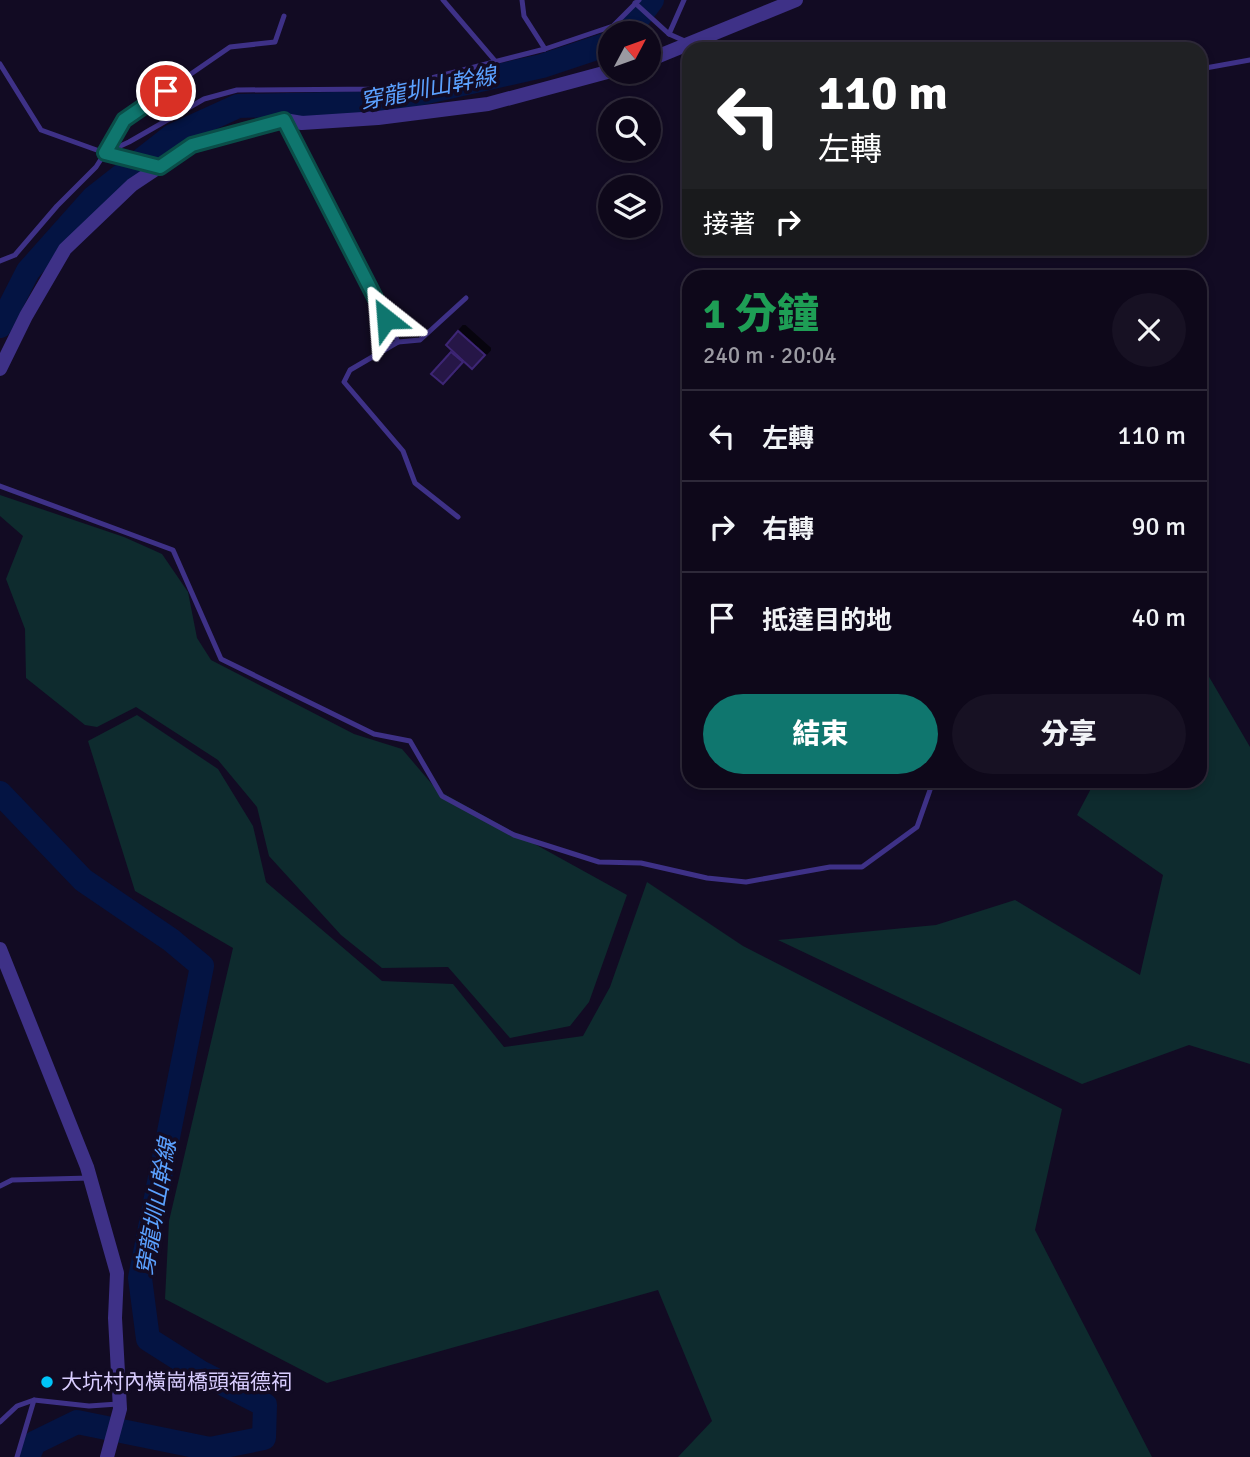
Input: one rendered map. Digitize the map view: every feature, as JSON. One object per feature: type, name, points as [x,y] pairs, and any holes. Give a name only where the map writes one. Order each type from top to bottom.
[{"type":"street","points":[[701,42],[796,0]]},
{"type":"street","points":[[662,56],[682,49]]},
{"type":"street","points":[[0,369],[26,316],[65,249],[132,185],[192,145],[284,120],[302,123],[377,118],[488,104],[598,74]]},
{"type":"street","points":[[0,949],[90,1178],[117,1273],[115,1318],[120,1407],[109,1455]]},
{"type":"lane","points":[[443,0],[496,62]]},
{"type":"lane","points":[[522,0],[524,16],[545,49]]},
{"type":"lane","points":[[669,34],[684,0]]},
{"type":"lane","points":[[105,153],[205,99],[237,90],[379,89],[545,49],[613,26],[637,2],[669,34],[684,42]]},
{"type":"lane","points":[[0,261],[15,255],[57,206],[96,167],[124,120],[230,47],[275,42],[284,16]]},
{"type":"lane","points":[[1207,68],[1250,60]]},
{"type":"lane","points":[[0,64],[41,130],[105,153],[160,167]]},
{"type":"lane","points":[[284,120],[398,342]]},
{"type":"lane","points":[[458,517],[415,483],[403,451],[360,404],[344,382],[349,370],[398,342],[420,340],[466,298]]},
{"type":"lane","points":[[0,486],[173,550],[221,659],[374,734],[410,741],[442,796],[514,835],[599,862],[641,863],[707,878],[746,882],[830,867],[862,867],[917,827],[930,790]]},
{"type":"lane","points":[[0,1186],[12,1180],[90,1178]]},
{"type":"lane","points":[[17,1457],[34,1401]]},
{"type":"lane","points":[[0,1422],[17,1406],[34,1401],[120,1407]]},
{"type":"green space","points":[[0,495],[124,537],[162,554],[188,592],[197,638],[211,660],[354,734],[402,749],[437,790],[627,895],[589,1002],[570,1026],[510,1038],[448,967],[382,968],[341,935],[269,856],[257,807],[218,760],[136,707],[97,727],[85,725],[26,678],[25,629],[6,579],[23,536],[0,516]]},
{"type":"green space","points":[[1207,673],[1250,747],[1250,1064],[1189,1045],[1082,1084],[778,940],[936,925],[1015,900],[1140,975],[1163,875],[1077,815],[1091,788],[1207,788]]},
{"type":"green space","points":[[137,715],[218,769],[253,826],[266,882],[382,981],[453,984],[504,1047],[583,1036],[610,987],[647,882],[743,946],[1062,1109],[1035,1230],[1152,1457],[678,1457],[712,1421],[658,1290],[327,1383],[165,1299],[169,1221],[233,948],[135,891],[88,741]]},
{"type":"building","points":[[458,331],[485,355],[472,369],[446,345]]},
{"type":"building","points":[[451,352],[463,362],[443,384],[431,374]]},
{"type":"waterway","name":"穿龍圳山幹線","points":[[636,21],[652,0]]},
{"type":"waterway","name":"穿龍圳山幹線","points":[[0,326],[28,271],[93,198],[172,136],[238,106],[378,103],[542,66],[598,47]]},
{"type":"waterway","name":"穿龍圳山幹線","points":[[0,793],[83,880],[171,940],[202,966],[140,1278],[148,1339],[200,1372],[265,1405],[264,1438],[210,1449],[77,1422],[34,1443],[28,1457]]},
{"type":"place","name":"大坑村內橫崗橋頭福德祠","points":[[47,1382]]},
{"type":"route","points":[[166,91],[124,120],[105,153],[160,167],[192,145],[284,120],[386,319]]}]
